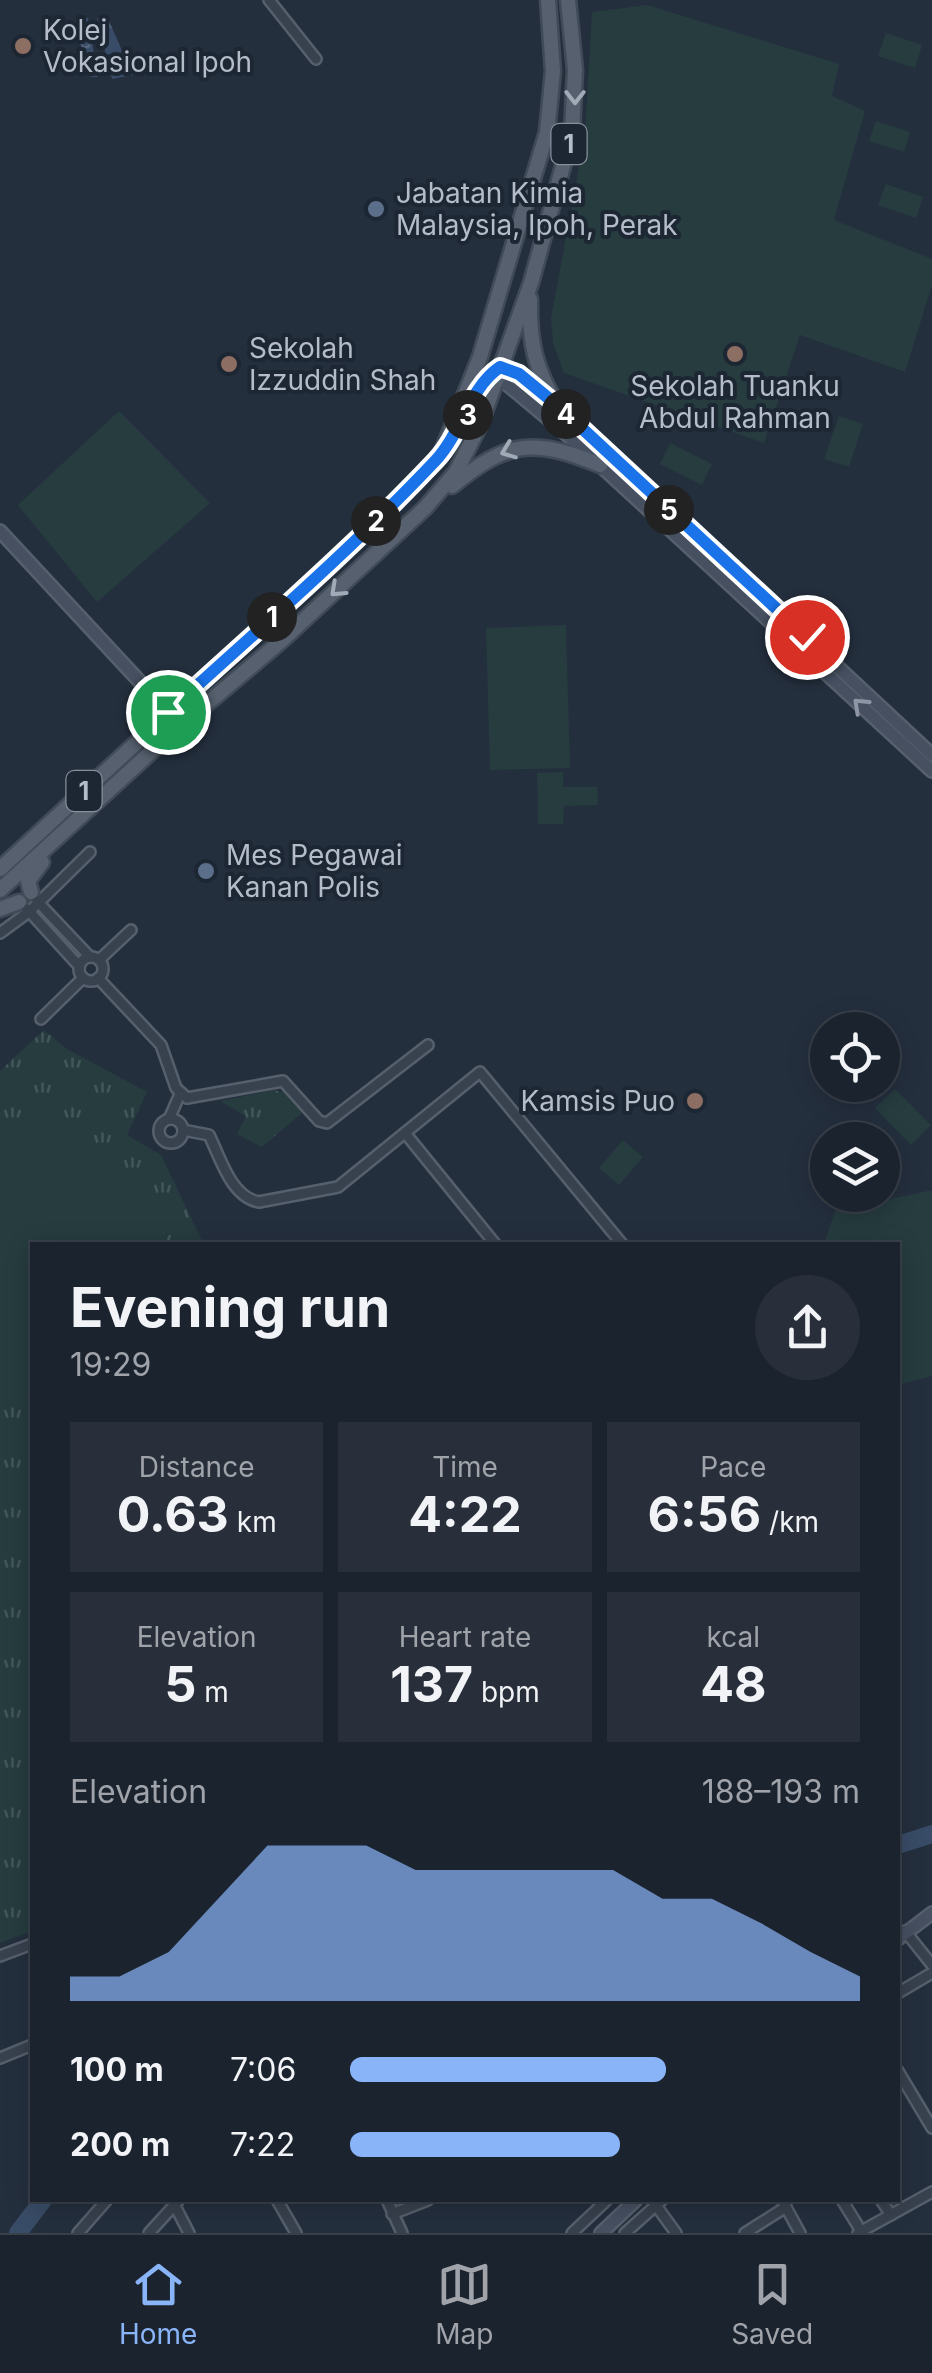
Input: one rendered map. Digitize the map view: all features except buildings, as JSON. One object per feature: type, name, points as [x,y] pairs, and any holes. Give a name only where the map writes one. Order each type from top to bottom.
[{"type":"main road","name":"1","points":[[0,869],[388,510],[441,454],[480,356],[551,110],[554,32],[548,0]]},
{"type":"main road","name":"1","points":[[0,890],[425,508],[456,472],[480,425],[531,284],[572,133],[574,51],[568,0]]},
{"type":"main road","points":[[520,222],[489,358],[497,371],[932,771]]},
{"type":"main road","points":[[531,284],[532,353],[537,374],[558,406]]},
{"type":"main road","points":[[441,454],[468,414],[481,382],[497,371],[519,374],[932,755]]},
{"type":"main road","points":[[425,508],[484,460],[526,445],[556,447],[600,466]]},
{"type":"main road","points":[[1,534],[168,712]]},
{"type":"main road","points":[[890,714],[915,732],[932,736]]},
{"type":"main road","points":[[0,882],[43,842],[58,837]]},
{"type":"main road","points":[[0,909],[30,902],[31,875],[58,837]]},
{"type":"main road","points":[[901,1935],[932,1913]]},
{"type":"main road","points":[[601,2233],[634,2202]]},
{"type":"street","points":[[269,0],[316,58]]},
{"type":"street","points":[[0,933],[90,852]]},
{"type":"street","points":[[30,902],[95,959],[103,968],[98,978]]},
{"type":"street","points":[[30,902],[79,966],[83,978]]},
{"type":"street","points":[[79,966],[95,959],[132,930]]},
{"type":"street","points":[[41,1018],[83,978],[98,978],[161,1045],[183,1096],[177,1124],[209,1135],[238,1193],[259,1202],[338,1187],[480,1072],[621,1242]]},
{"type":"street","points":[[183,1096],[284,1080],[318,1121],[326,1124],[428,1045]]},
{"type":"street","points":[[405,1133],[494,1242]]},
{"type":"street","points":[[901,1935],[932,1965]]},
{"type":"street","points":[[0,1956],[30,1946]]},
{"type":"street","points":[[900,1992],[932,1974]]},
{"type":"street","points":[[0,2058],[30,2046]]},
{"type":"street","points":[[900,2073],[932,2128]]},
{"type":"street","points":[[843,2202],[860,2232],[932,2192]]},
{"type":"street","points":[[78,2233],[105,2202]]},
{"type":"street","points":[[148,2233],[177,2202],[189,2233]]},
{"type":"street","points":[[278,2202],[296,2233]]},
{"type":"street","points":[[388,2202],[402,2233]]},
{"type":"street","points":[[392,2214],[423,2202]]},
{"type":"street","points":[[572,2233],[605,2202]]},
{"type":"street","points":[[625,2233],[657,2202],[676,2233]]},
{"type":"street","points":[[883,2202],[891,2215]]},
{"type":"street","points":[[745,2233],[784,2203],[800,2233]]},
{"type":"green space","points":[[647,5],[839,64],[832,96],[865,111],[834,220],[932,259],[932,285],[905,372],[800,335],[764,443],[564,373],[553,343],[551,318],[585,135],[592,12]]},
{"type":"green space","points":[[886,33],[922,45],[915,68],[878,56]]},
{"type":"green space","points":[[876,121],[910,132],[904,152],[869,141]]},
{"type":"green space","points":[[886,184],[923,197],[916,218],[878,205]]},
{"type":"green space","points":[[119,411],[210,503],[97,602],[18,505]]},
{"type":"green space","points":[[839,416],[863,424],[849,467],[824,459]]},
{"type":"green space","points":[[670,443],[712,464],[702,485],[660,464]]},
{"type":"green space","points":[[566,625],[570,768],[490,770],[486,628]]},
{"type":"green space","points":[[563,772],[563,787],[597,787],[598,805],[564,806],[563,824],[538,824],[537,773]]},
{"type":"green space","points":[[44,1030],[67,1049],[147,1092],[127,1135],[161,1155],[204,1242],[30,1242],[30,1932],[0,1943],[0,1071]]},
{"type":"green space","points":[[274,1090],[287,1094],[303,1112],[262,1147],[237,1134],[246,1116],[220,1101]]},
{"type":"green space","points":[[900,1094],[931,1125],[911,1145],[900,1134],[900,1122],[889,1122],[875,1108],[881,1102],[900,1102]]},
{"type":"green space","points":[[25,1112],[97,1152],[148,1192],[167,1242],[30,1242],[30,1397],[0,1408],[0,1135]]},
{"type":"green space","points":[[623,1140],[643,1157],[619,1185],[599,1168]]},
{"type":"green space","points":[[932,1190],[932,1376],[900,1384],[900,1242],[825,1242],[835,1212],[900,1212],[900,1197]]},
{"type":"water","points":[[77,18],[88,18],[98,77],[91,77],[74,23]]},
{"type":"water","points":[[97,18],[108,19],[133,75],[112,79]]},
{"type":"waterway","points":[[900,1844],[932,1834]]},
{"type":"waterway","points":[[18,2233],[41,2202]]},
{"type":"place","name":"Kolej Vokasional Ipoh","points":[[23,46]]},
{"type":"place","name":"Jabatan Kimia Malaysia, Ipoh, Perak","points":[[376,209]]},
{"type":"place","name":"Sekolah Tuanku Abdul Rahman","points":[[735,354]]},
{"type":"place","name":"Sekolah Izzuddin Shah","points":[[229,364]]},
{"type":"place","name":"Mes Pegawai Kanan Polis","points":[[206,871]]},
{"type":"place","name":"Kamsis Puo","points":[[695,1101]]},
{"type":"route","points":[[168,712],[388,510],[441,454],[468,414],[481,382],[500,367],[519,374],[558,406],[807,637]]}]
